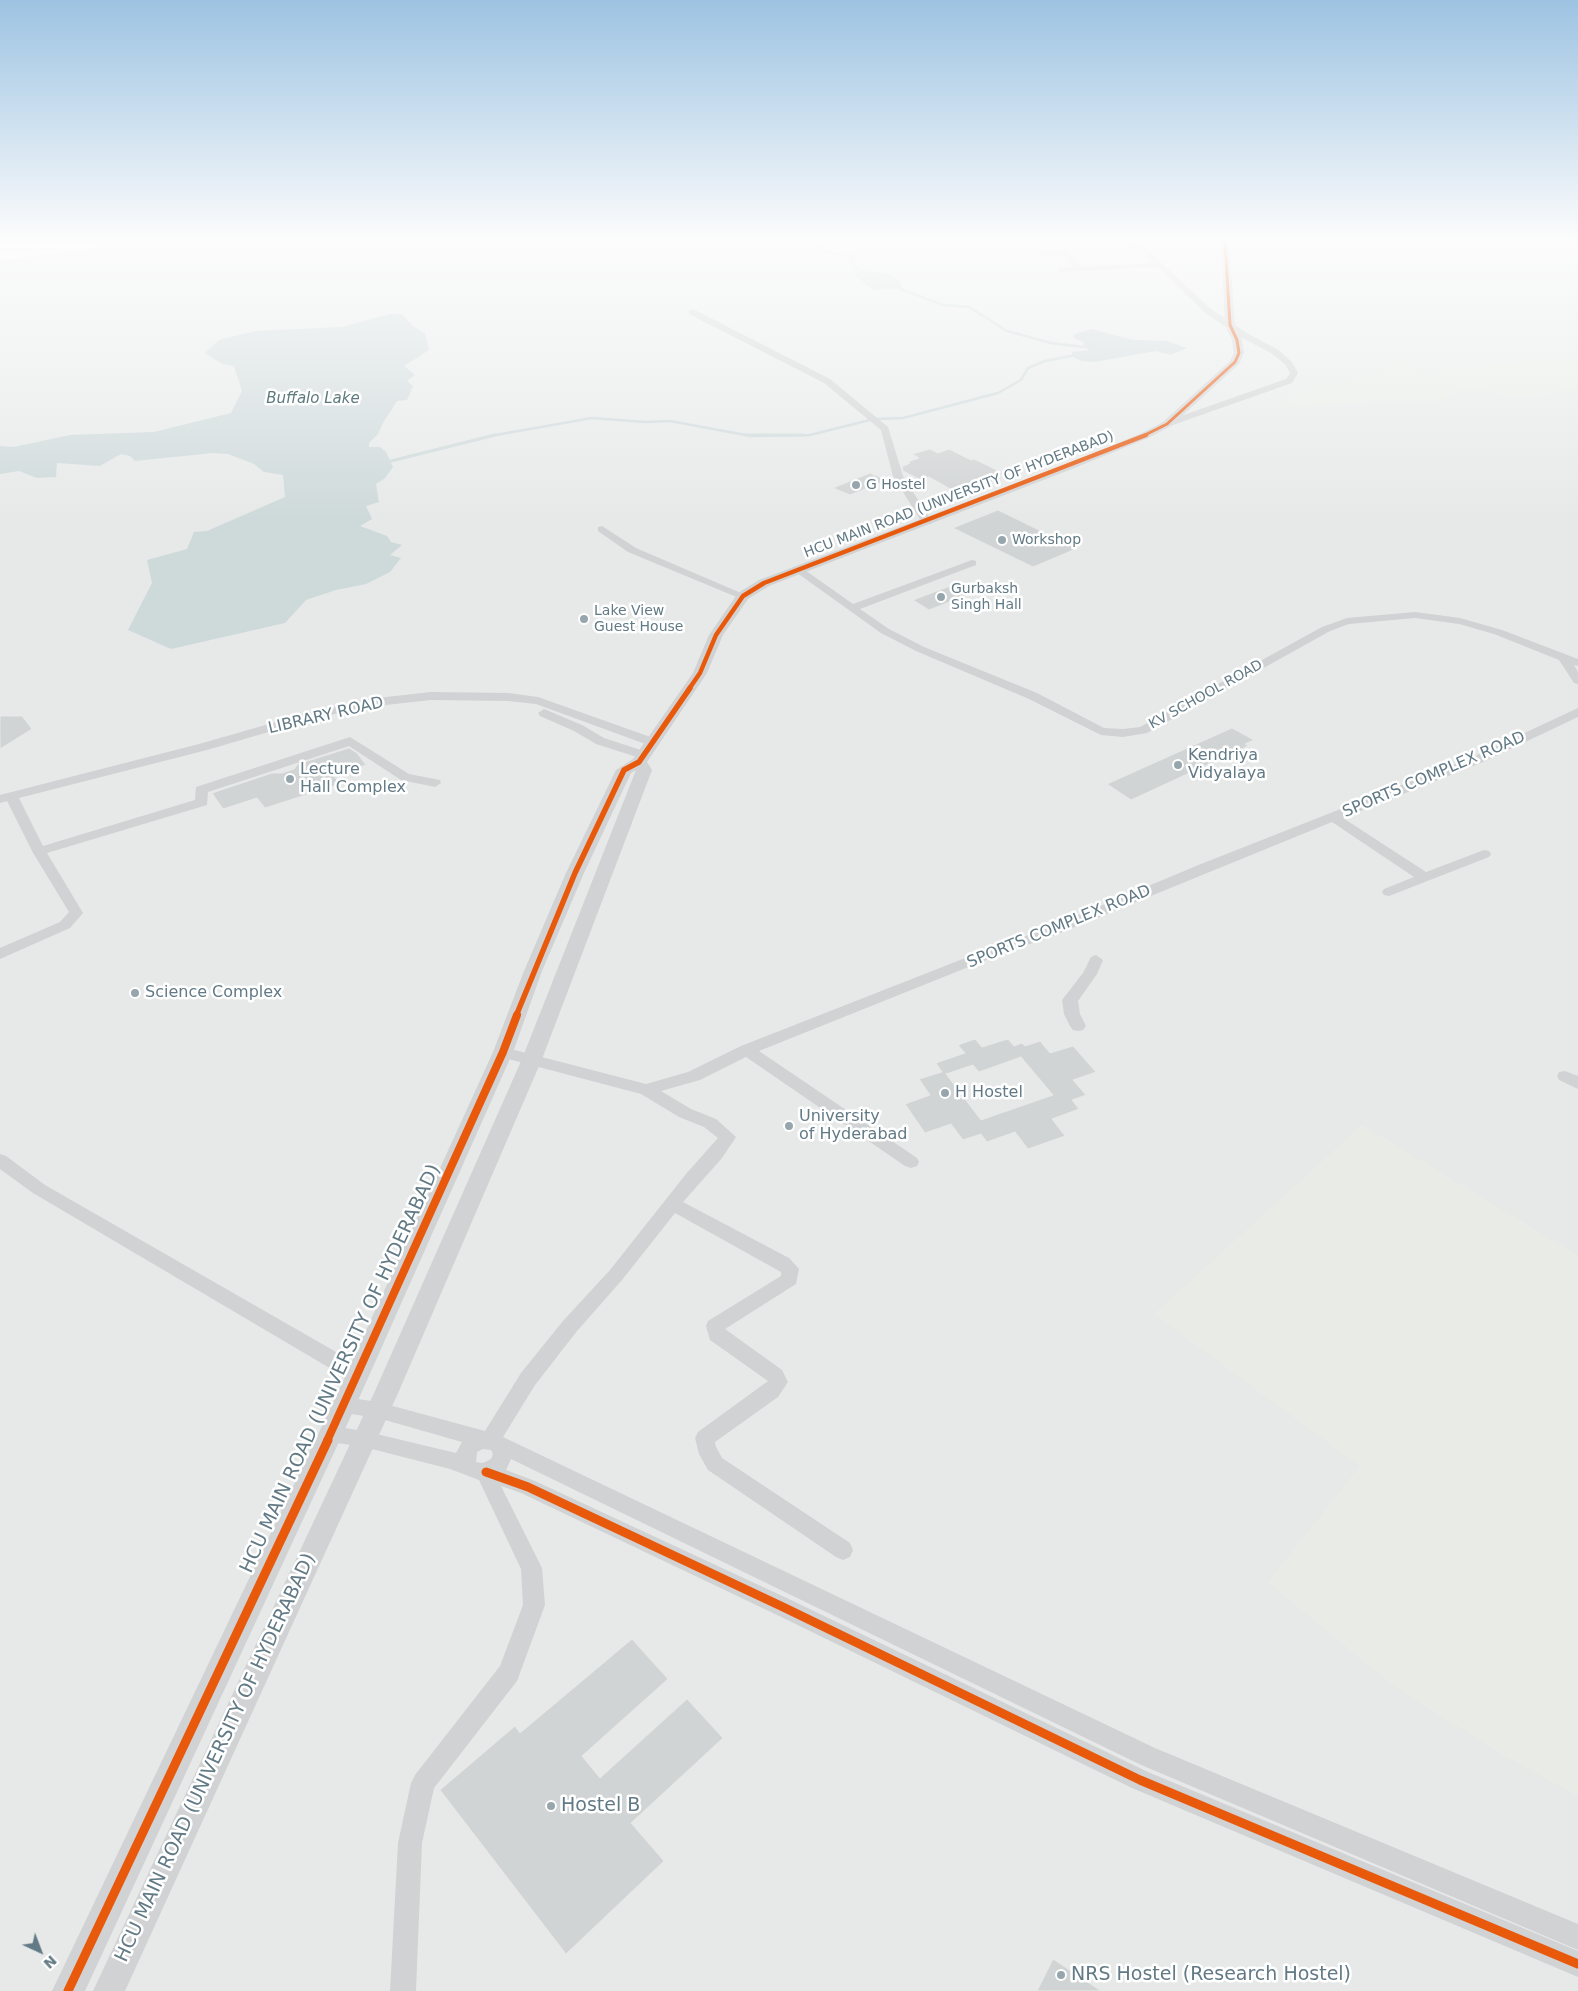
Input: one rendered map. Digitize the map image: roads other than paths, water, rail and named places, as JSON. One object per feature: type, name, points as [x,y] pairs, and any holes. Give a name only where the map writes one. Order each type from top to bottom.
[{"type":"street","points":[[735,334],[827,381],[885,429],[898,476],[915,506],[927,522]]},
{"type":"street","name":"HCU MAIN ROAD (UNIVERSITY OF HYDERABAD)","points":[[68,1991],[331,1434],[503,1052],[533,971],[575,874],[624,770],[641,759],[700,673],[716,635],[743,596],[764,583],[1094,457],[1167,424],[1235,362],[1239,353],[1234,334]]},
{"type":"street","points":[[1167,424],[1289,381],[1294,373],[1289,364],[1274,351],[1245,334]]},
{"type":"street","points":[[602,529],[632,550],[743,596]]},
{"type":"street","points":[[852,608],[972,563]]},
{"type":"street","name":"KV SCHOOL ROAD","points":[[798,570],[886,631],[920,649],[1008,685],[1101,731],[1123,734],[1143,730],[1326,629],[1348,621],[1415,615],[1460,621],[1498,632],[1578,663]]},
{"type":"street","points":[[1563,657],[1578,681]]},
{"type":"street","name":"LIBRARY ROAD","points":[[9,800],[203,748],[318,714],[368,703],[431,696],[508,697],[538,701],[652,742]]},
{"type":"street","points":[[0,808],[9,800],[181,763],[327,720],[378,710],[434,704],[482,703],[527,708],[554,716],[641,759]]},
{"type":"street","name":"SPORTS COMPLEX ROAD","points":[[646,1090],[694,1076],[747,1050],[1006,947],[1043,935],[1479,759],[1578,712]]},
{"type":"street","points":[[39,851],[202,802],[201,790],[350,741],[405,777],[435,783]]},
{"type":"street","name":"HCU MAIN ROAD (UNIVERSITY OF HYDERABAD)","points":[[109,1991],[378,1410],[532,1059],[644,770],[641,759]]},
{"type":"street","points":[[0,954],[65,925],[76,913],[72,903],[9,800]]},
{"type":"street","points":[[1332,817],[1425,878]]},
{"type":"street","points":[[1389,892],[1484,854]]},
{"type":"street","points":[[1078,1026],[1072,1014],[1070,1000],[1090,974],[1096,960]]},
{"type":"street","points":[[747,1050],[911,1162]]},
{"type":"street","points":[[492,1441],[528,1379],[728,1136],[710,1123],[685,1113],[646,1090],[503,1052]]},
{"type":"street","points":[[0,1160],[39,1189],[357,1374]]},
{"type":"street","points":[[673,1204],[783,1263],[790,1269],[790,1279],[715,1326],[717,1335],[775,1376],[778,1382],[771,1390],[705,1438],[706,1448],[715,1464],[842,1550]]},
{"type":"street","points":[[344,1405],[378,1410],[492,1441],[1147,1756],[1578,1937]]},
{"type":"street","points":[[331,1434],[364,1439],[455,1461],[537,1491],[945,1684],[1140,1780],[1578,1964]]},
{"type":"street","points":[[478,1470],[493,1469],[501,1460],[502,1454],[492,1441]]},
{"type":"street","points":[[403,1991],[410,1843],[423,1783],[509,1673],[534,1605],[531,1568],[493,1493],[478,1470],[464,1460],[467,1450],[475,1442],[492,1441]]},
{"type":"street","points":[[1140,1780],[1147,1756]]},
{"type":"water","name":"Buffalo Lake","points":[[243,334],[425,334],[429,350],[404,366],[415,375],[407,381],[413,386],[407,400],[397,401],[378,434],[369,443],[369,447],[380,447],[386,452],[393,467],[385,478],[376,484],[379,502],[366,506],[372,519],[360,526],[387,536],[391,542],[402,545],[390,555],[401,558],[390,572],[366,584],[336,590],[306,600],[285,623],[171,649],[128,630],[152,583],[147,560],[187,549],[194,532],[207,531],[285,497],[283,475],[264,472],[254,464],[228,454],[213,453],[135,461],[130,456],[121,454],[100,466],[57,463],[56,477],[37,478],[19,471],[0,474],[0,446],[14,447],[70,435],[154,432],[231,413],[242,391],[234,366],[222,364],[205,353],[219,340]]},
{"type":"water","points":[[1075,334],[1110,334],[1133,340],[1166,341],[1187,348],[1170,355],[1156,351],[1094,362],[1082,361],[1071,356],[1072,352],[1090,350],[1083,347],[1084,342],[1073,338]]},
{"type":"waterway","points":[[1018,334],[1051,343],[1083,347]]},
{"type":"waterway","points":[[493,435],[592,418],[645,422],[670,421],[751,436],[810,435],[874,419],[903,418],[998,393],[1021,380],[1028,368],[1045,361],[1071,356]]},
{"type":"waterway","points":[[391,461],[493,435]]},
{"type":"waterway","points":[[746,435],[803,435]]},
{"type":"place","name":"G Hostel","points":[[856,485]]},
{"type":"place","name":"Workshop","points":[[1002,540]]},
{"type":"place","name":"Gurbaksh Singh Hall","points":[[941,597]]},
{"type":"place","name":"Lake View Guest House","points":[[584,619]]},
{"type":"place","name":"Kendriya Vidyalaya","points":[[1178,765]]},
{"type":"place","name":"Lecture Hall Complex","points":[[290,779]]},
{"type":"place","name":"Science Complex","points":[[135,993]]},
{"type":"place","name":"H Hostel","points":[[945,1093]]},
{"type":"place","name":"University of Hyderabad","points":[[789,1126]]},
{"type":"place","name":"Hostel B","points":[[551,1806]]},
{"type":"place","name":"NRS Hostel (Research Hostel)","points":[[1061,1975]]}]
